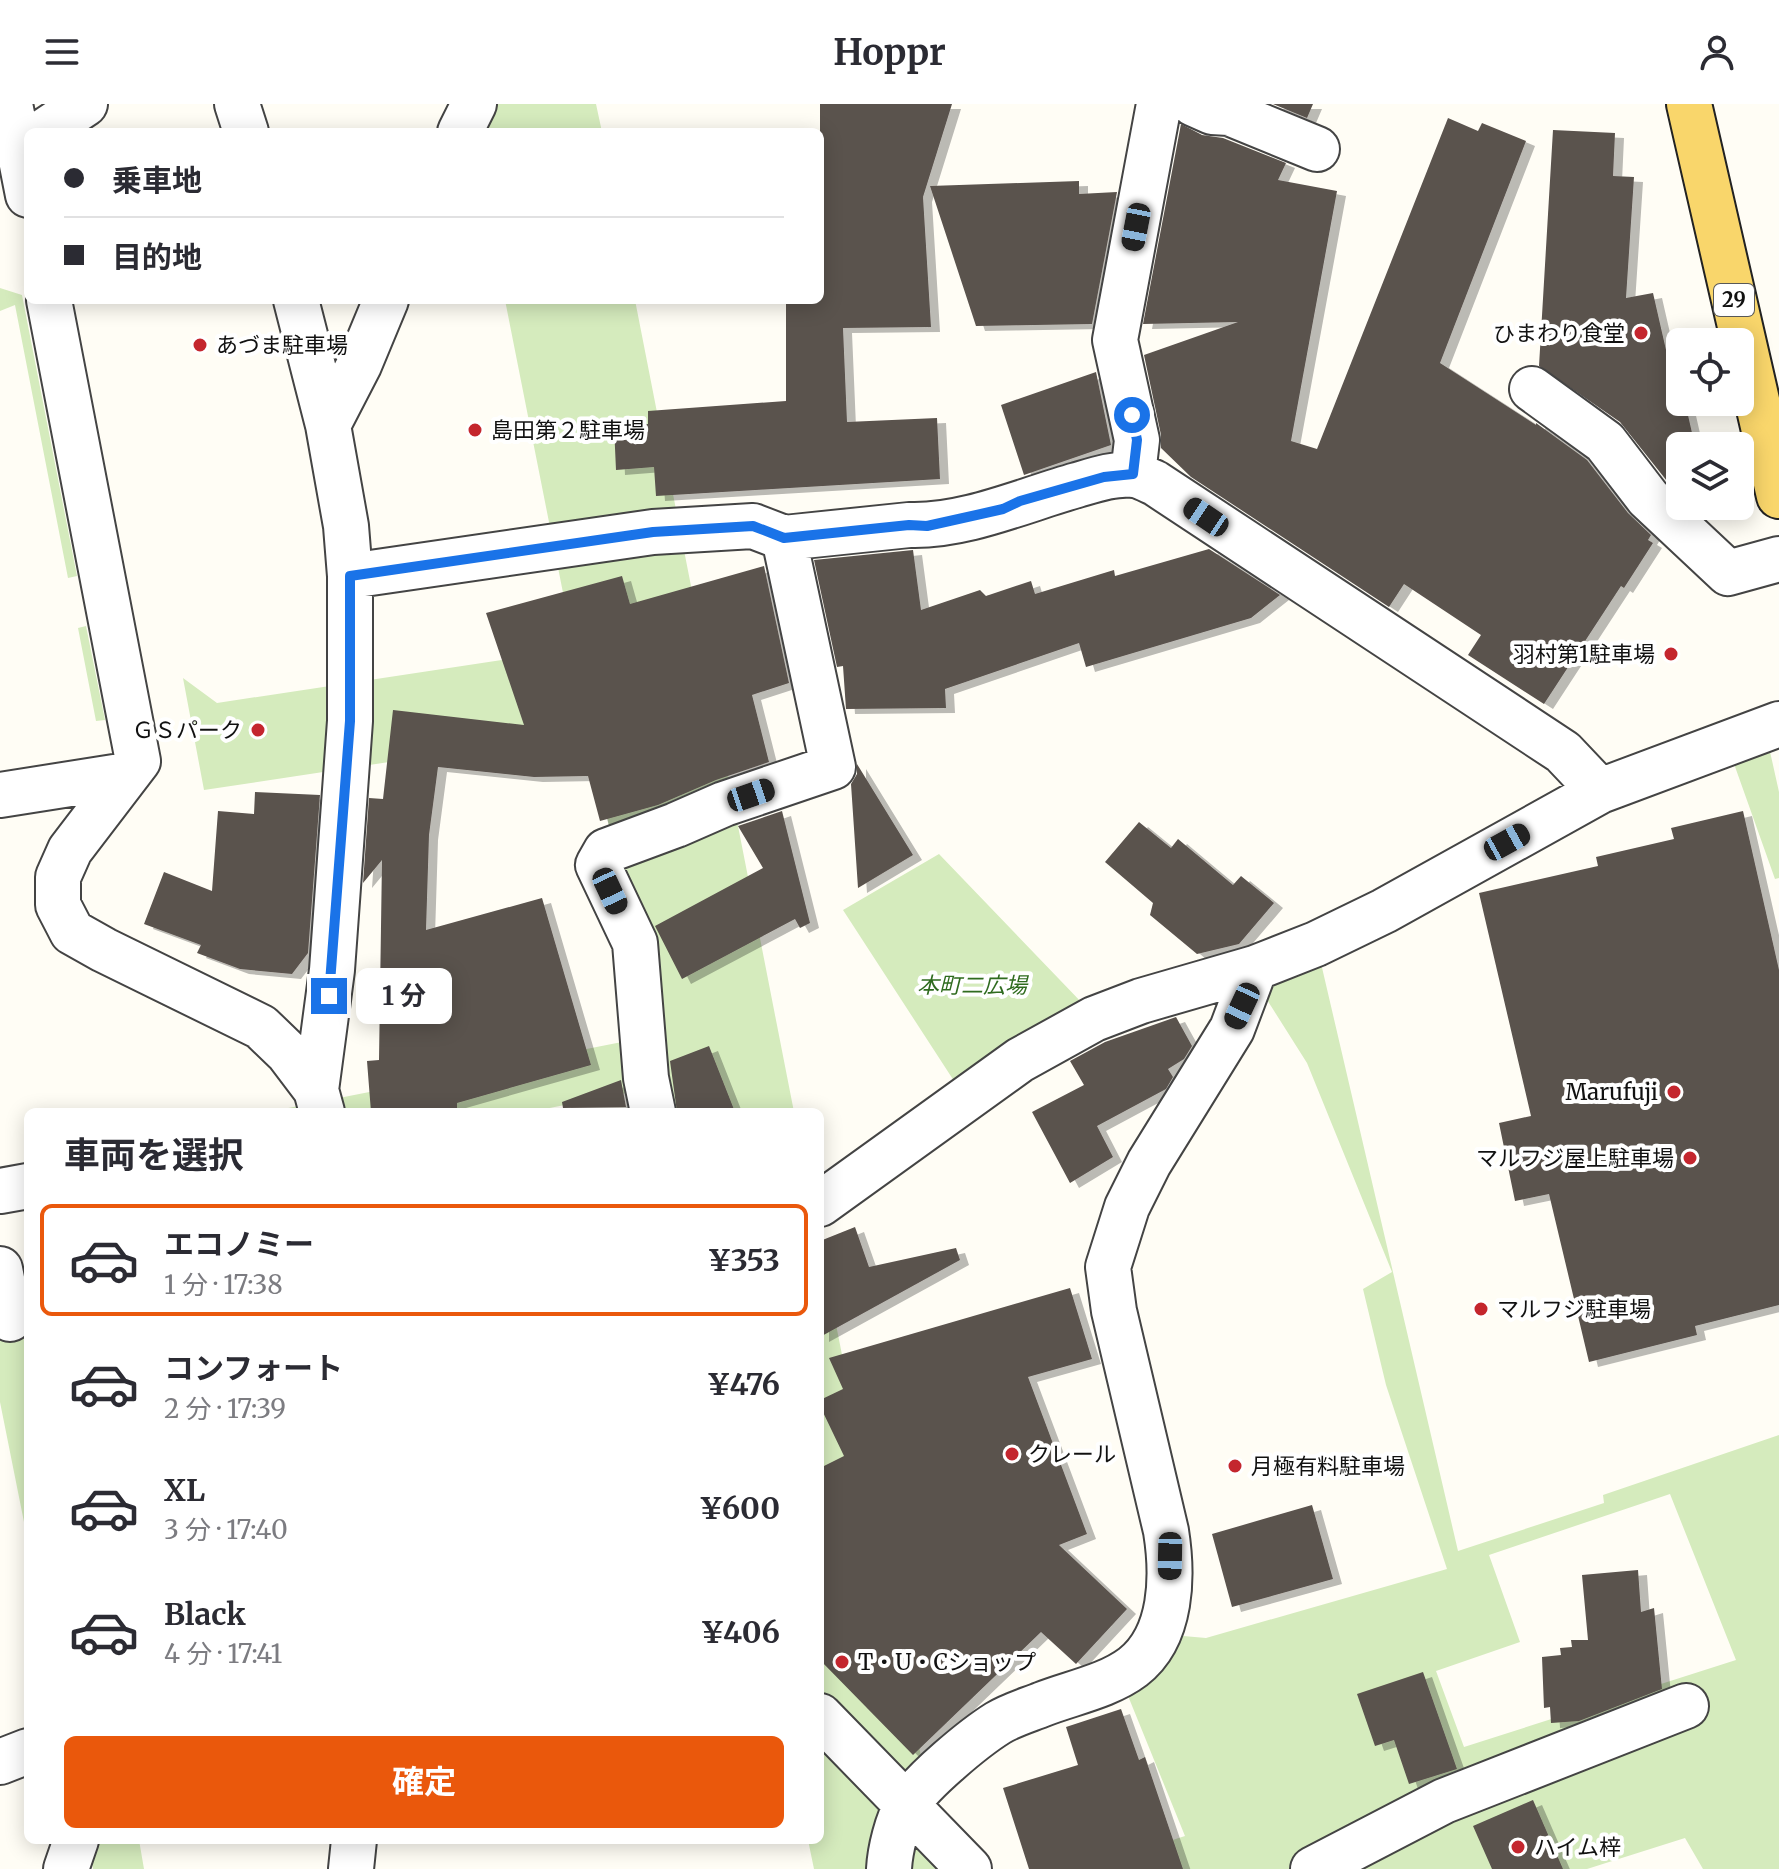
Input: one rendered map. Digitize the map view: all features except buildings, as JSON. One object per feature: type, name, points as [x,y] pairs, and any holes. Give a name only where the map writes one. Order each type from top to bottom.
[{"type":"main road","name":"29","points":[[1689,104],[1779,496]]},
{"type":"street","points":[[10,104],[24,130]]},
{"type":"street","points":[[49,128],[85,104]]},
{"type":"street","points":[[237,104],[245,128]]},
{"type":"street","points":[[462,128],[474,104]]},
{"type":"street","points":[[1133,474],[1137,440],[1115,340],[1159,104]]},
{"type":"street","points":[[1194,104],[1212,112],[1229,113],[1317,149]]},
{"type":"street","points":[[50,304],[138,761],[70,850],[58,877],[58,905],[72,932],[261,1027],[288,1053],[319,1101]]},
{"type":"street","points":[[297,304],[328,425],[346,526],[350,576],[350,721],[319,1101]]},
{"type":"street","points":[[328,425],[359,365],[384,304]]},
{"type":"street","points":[[1532,389],[1605,442],[1648,498],[1728,573],[1779,559]]},
{"type":"street","points":[[350,576],[653,532],[753,526],[784,538],[909,525],[927,526],[1003,509],[1020,501],[1104,477],[1133,474],[1155,483],[1563,752],[1600,791]]},
{"type":"street","points":[[652,1108],[646,1078],[635,943],[598,865],[606,851],[724,804],[833,767],[784,538]]},
{"type":"street","points":[[824,1201],[967,1097],[1059,1037],[1094,1019],[1141,1001],[1255,968],[1347,930],[1600,791],[1779,724]]},
{"type":"street","points":[[0,795],[127,775]]},
{"type":"street","points":[[889,1869],[892,1847],[906,1806],[933,1775],[998,1723],[1113,1678],[1134,1666],[1151,1646],[1161,1625],[1170,1590],[1170,1556],[1114,1311],[1108,1267],[1127,1207],[1149,1163],[1232,1029],[1255,968]]},
{"type":"street","points":[[0,1191],[24,1187]]},
{"type":"street","points":[[0,1269],[10,1319]]},
{"type":"street","points":[[1313,1869],[1444,1801],[1686,1706]]},
{"type":"street","points":[[824,1720],[969,1869]]},
{"type":"street","points":[[0,1762],[24,1753]]},
{"type":"street","points":[[66,1869],[75,1844]]},
{"type":"street","points":[[351,1869],[354,1844]]},
{"type":"green space","points":[[466,104],[596,104],[601,128],[471,128]]},
{"type":"green space","points":[[0,288],[22,295],[77,576],[68,578],[15,305],[0,311]]},
{"type":"green space","points":[[506,304],[636,304],[793,1108],[661,1108],[642,1090],[550,1108],[288,1108],[632,1040],[647,1017],[596,761],[561,736],[204,790],[183,678],[217,703],[542,654],[568,618]]},
{"type":"green space","points":[[86,626],[105,720],[96,721],[78,628]]},
{"type":"green space","points":[[1769,747],[1779,792],[1779,878],[1775,879],[1733,761]]},
{"type":"green space","name":"本町二広場","points":[[939,854],[1084,1005],[956,1084],[843,910]]},
{"type":"green space","points":[[1320,959],[1458,1551],[1604,1503],[1603,1495],[1779,1435],[1779,1869],[1703,1869],[1685,1838],[1587,1869],[1083,1869],[1185,1836],[1124,1686],[1172,1635],[1206,1638],[1447,1569],[1386,1385],[1363,1289],[1392,1272],[1307,1063],[1264,995],[1276,977]],"holes":[[[1670,1494],[1736,1660],[1464,1747],[1436,1671],[1520,1642],[1489,1555]]]},
{"type":"green space","points":[[824,1263],[939,1848],[974,1869],[814,1869],[809,1844],[824,1844]]},
{"type":"green space","points":[[24,1338],[24,1522],[0,1402],[0,1341]]},
{"type":"green space","points":[[88,1844],[140,1844],[144,1869],[93,1869]]},
{"type":"place","name":"ひまわり食堂","points":[[1641,333]]},
{"type":"place","name":"あづま駐車場","points":[[200,345]]},
{"type":"place","name":"島田第２駐車場","points":[[475,430]]},
{"type":"place","name":"羽村第1駐車場","points":[[1671,654]]},
{"type":"place","name":"ＧＳパーク","points":[[258,730]]},
{"type":"place","name":"Marufuji","points":[[1674,1092]]},
{"type":"place","name":"マルフジ屋上駐車場","points":[[1690,1158]]},
{"type":"place","name":"マルフジ駐車場","points":[[1481,1309]]},
{"type":"place","name":"クレール","points":[[1012,1454]]},
{"type":"place","name":"月極有料駐車場","points":[[1235,1466]]},
{"type":"place","name":"T・U・Cショップ","points":[[842,1662]]},
{"type":"place","name":"ハイム梓","points":[[1518,1847]]},
{"type":"route","points":[[329,996],[350,721],[350,576],[653,532],[753,526],[784,538],[909,525],[927,526],[1003,509],[1020,501],[1104,477],[1133,474],[1137,440],[1132,415]]}]
